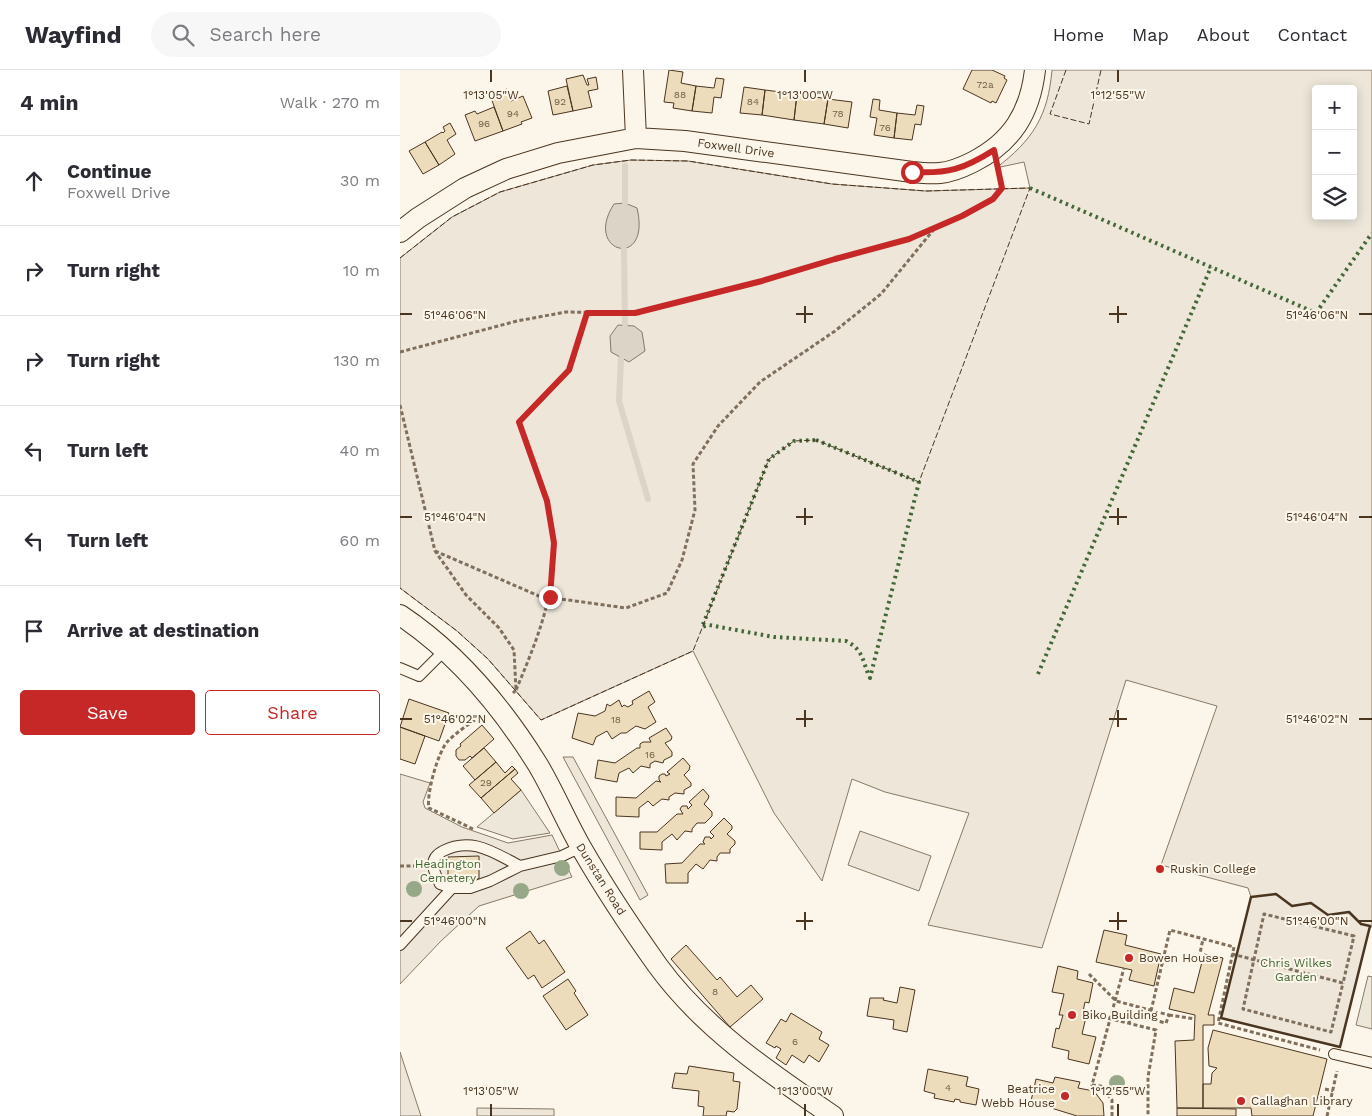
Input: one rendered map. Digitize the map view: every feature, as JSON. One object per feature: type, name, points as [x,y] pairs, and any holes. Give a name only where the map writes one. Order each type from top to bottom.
[{"type":"street","points":[[633,70],[636,138]]},
{"type":"street","name":"Foxwell Drive","points":[[400,232],[418,218],[465,188],[506,169],[558,153],[636,138],[685,141],[928,173],[941,173],[974,162],[1006,140],[1024,114],[1030,100],[1035,70]]},
{"type":"street","name":"Dunstan Road","points":[[400,615],[445,650],[479,684],[496,706],[538,765],[581,847],[606,888],[659,967],[683,995],[749,1056],[833,1116]]},
{"type":"lane","points":[[400,668],[419,676],[445,650]]},
{"type":"lane","points":[[520,866],[469,844],[450,847],[432,860],[432,866],[440,884],[452,888],[470,888],[490,881],[520,866],[562,856],[581,847]]},
{"type":"lane","points":[[400,945],[452,888]]},
{"type":"lane","points":[[1337,1054],[1372,1063]]},
{"type":"path","points":[[400,352],[517,321],[566,312],[635,313],[762,281],[909,239],[962,216],[993,199],[1002,188],[994,150]]},
{"type":"path","points":[[435,551],[539,596],[626,608],[667,593],[682,560],[695,510],[693,464],[718,426],[760,382],[835,331],[881,294],[935,228]]},
{"type":"path","points":[[496,706],[516,690],[538,639],[550,597],[554,543],[547,501],[519,422],[569,370],[587,313]]},
{"type":"path","points":[[400,405],[435,551],[466,596],[499,628],[514,650],[516,690]]},
{"type":"path","points":[[474,721],[447,742],[440,756],[432,781],[428,802],[429,808],[462,824],[480,830]]},
{"type":"path","points":[[1264,914],[1354,936],[1331,1032],[1243,1009],[1253,960],[1264,914]]},
{"type":"path","points":[[1151,1011],[1170,930],[1234,947],[1218,1023],[1337,1054],[1333,1091],[1327,1116]]},
{"type":"path","points":[[1199,958],[1203,939]]},
{"type":"path","points":[[1232,954],[1343,983]]},
{"type":"path","points":[[1112,1116],[1112,1100],[1101,1086],[1092,1084],[1124,968]]},
{"type":"path","points":[[1089,974],[1116,1001],[1151,1011],[1195,1019]]},
{"type":"path","points":[[1083,1012],[1156,1030],[1148,1077],[1148,1116]]},
{"type":"path","points":[[1129,1023],[1131,1015],[1166,1023],[1169,1015]]},
{"type":"path","points":[[1325,1089],[1333,1091]]},
{"type":"green space","name":"Chris Wilkes Garden","points":[[1052,70],[1372,70],[1372,927],[1370,927],[1340,1047],[1221,1018],[1251,897],[1248,888],[1161,865],[1217,706],[1126,680],[1042,948],[928,925],[969,813],[885,792],[852,779],[822,881],[774,813],[693,651],[541,720],[488,659],[457,631],[400,588],[400,258],[452,217],[500,192],[593,165],[631,160],[688,161],[832,184],[926,191],[1030,188],[1024,162],[996,168],[1009,158],[1029,137],[1047,101]]},
{"type":"green space","points":[[563,757],[573,757],[648,895],[640,900]]},
{"type":"green space","name":"Headington Cemetery","points":[[400,774],[430,783],[423,802],[425,808],[462,827],[508,843],[552,835],[572,877],[479,906],[441,941],[400,984]]},
{"type":"green space","points":[[860,831],[931,856],[919,891],[848,865]]},
{"type":"green space","points":[[400,1052],[421,1116],[400,1116]]},
{"type":"green space","points":[[477,1108],[554,1109],[554,1116],[477,1116]]},
{"type":"shaded area","points":[[625,203],[637,208],[639,228],[635,241],[628,247],[619,248],[611,243],[606,234],[606,221],[614,204]]},
{"type":"shaded area","points":[[618,325],[634,326],[642,332],[645,351],[629,362],[611,352],[610,336]]},
{"type":"shaded area","points":[[521,790],[550,833],[513,839],[477,827]]},
{"type":"shaded area","points":[[1368,976],[1372,977],[1372,1029],[1356,1025]]},
{"type":"building","points":[[669,70],[683,72],[681,83],[696,86],[692,111],[673,108],[674,103],[664,102]]},
{"type":"building","points":[[972,70],[992,70],[1005,76],[1004,78],[1007,80],[996,103],[992,101],[991,103],[963,89]]},
{"type":"building","points":[[583,75],[587,85],[589,85],[587,79],[596,77],[598,89],[588,91],[592,107],[573,111],[566,79]]},
{"type":"building","points":[[716,78],[724,79],[721,98],[714,97],[712,113],[692,111],[696,86],[714,88]]},
{"type":"building","points":[[567,86],[573,111],[553,115],[548,91]]},
{"type":"building","points":[[744,87],[765,90],[762,115],[740,113]]},
{"type":"building","points":[[507,89],[511,101],[523,96],[532,118],[503,131],[490,95]]},
{"type":"building","points":[[765,90],[797,94],[794,120],[762,115]]},
{"type":"building","points":[[797,94],[828,99],[824,124],[794,120]]},
{"type":"building","points":[[828,99],[852,102],[848,128],[824,124]]},
{"type":"building","points":[[873,99],[880,100],[879,110],[897,113],[894,138],[874,135],[877,118],[870,117]]},
{"type":"building","points":[[917,105],[924,106],[921,125],[915,124],[912,140],[894,138],[897,113],[915,115]]},
{"type":"building","points":[[494,107],[503,131],[475,141],[465,115],[475,111],[477,114]]},
{"type":"building","points":[[450,123],[456,134],[447,140],[455,154],[439,165],[425,142],[443,133],[445,131],[443,127]]},
{"type":"building","points":[[425,142],[439,165],[423,174],[409,151]]},
{"type":"building","points":[[649,691],[655,702],[648,707],[656,722],[645,729],[636,726],[612,739],[607,731],[596,737],[593,745],[572,738],[578,713],[595,716],[605,711],[607,704],[610,706],[619,700],[622,707],[624,705],[628,707],[633,704],[632,701]]},
{"type":"building","points":[[409,699],[449,713],[439,741],[400,727]]},
{"type":"building","points":[[482,725],[494,739],[472,758],[470,756],[465,760],[459,760],[456,756],[456,750],[461,746],[460,744]]},
{"type":"building","points":[[400,727],[425,736],[415,764],[400,759]]},
{"type":"building","points":[[666,728],[672,737],[671,740],[665,743],[672,752],[672,756],[664,760],[663,763],[655,761],[650,764],[650,768],[641,766],[633,773],[629,768],[619,773],[617,782],[595,778],[598,760],[615,763],[637,748],[640,748],[640,744],[643,742],[651,742],[649,738]]},
{"type":"building","points":[[484,748],[496,762],[475,780],[463,766]]},
{"type":"building","points":[[683,758],[690,766],[684,775],[691,783],[691,786],[684,790],[684,794],[675,793],[669,797],[669,800],[662,799],[653,806],[648,801],[639,808],[639,817],[616,816],[616,797],[636,798],[656,781],[661,782],[659,776],[670,774],[667,772]]},
{"type":"building","points":[[496,762],[505,773],[512,766],[515,769],[481,798],[469,785]]},
{"type":"building","points":[[515,769],[518,773],[511,779],[521,790],[494,813],[481,798]]},
{"type":"building","points":[[703,789],[709,796],[704,804],[712,812],[712,816],[705,823],[697,823],[692,832],[685,831],[677,840],[672,834],[662,842],[662,850],[640,849],[640,832],[657,832],[677,814],[683,814],[680,809],[682,806],[687,806],[688,809],[692,805],[689,802]]},
{"type":"building","points":[[724,818],[732,826],[732,829],[727,834],[735,841],[735,844],[730,849],[730,853],[720,853],[717,861],[710,860],[703,869],[696,864],[688,873],[688,883],[666,883],[665,864],[682,863],[700,844],[705,844],[703,842],[705,837],[710,837],[711,839],[714,836],[710,832]]},
{"type":"building","points":[[479,856],[479,879],[448,879],[448,857]]},
{"type":"building","name":"Bowen House","points":[[1104,930],[1127,935],[1125,945],[1161,954],[1154,986],[1129,980],[1132,970],[1096,962]]},
{"type":"building","points":[[530,931],[539,944],[544,940],[565,972],[542,988],[534,975],[528,979],[506,948]]},
{"type":"building","points":[[686,945],[717,980],[720,977],[737,997],[751,985],[763,999],[730,1027],[671,959]]},
{"type":"building","points":[[1204,954],[1223,958],[1208,1015],[1214,1015],[1214,1025],[1203,1025],[1203,1108],[1177,1108],[1175,1041],[1194,1040],[1195,1015],[1169,1009],[1174,988],[1194,993]]},
{"type":"building","name":"Biko Building","points":[[1058,966],[1078,971],[1077,979],[1093,983],[1089,1003],[1085,1002],[1082,1016],[1086,1017],[1082,1034],[1096,1037],[1089,1064],[1068,1059],[1069,1051],[1052,1047],[1056,1028],[1059,1029],[1063,1015],[1059,1015],[1064,994],[1052,992]]},
{"type":"building","points":[[568,979],[576,991],[574,993],[588,1015],[566,1030],[543,996]]},
{"type":"building","points":[[900,987],[915,990],[907,1032],[893,1029],[894,1020],[867,1016],[870,998],[884,998],[883,1000],[897,1003]]},
{"type":"building","points":[[791,1013],[822,1032],[819,1039],[829,1045],[819,1062],[809,1055],[804,1063],[792,1055],[786,1065],[776,1058],[781,1049],[766,1043],[781,1019],[786,1022]]},
{"type":"building","points":[[1213,1030],[1327,1059],[1313,1116],[1252,1116],[1251,1108],[1203,1108],[1203,1084],[1211,1084],[1212,1073],[1217,1068],[1209,1066],[1208,1048]]},
{"type":"building","points":[[689,1066],[734,1073],[733,1081],[740,1082],[737,1109],[734,1112],[727,1111],[726,1116],[703,1116],[704,1107],[698,1106],[699,1091],[672,1088],[675,1073],[687,1074]]},
{"type":"building","points":[[928,1069],[968,1077],[966,1086],[979,1089],[976,1105],[960,1102],[960,1100],[955,1099],[954,1102],[934,1098],[935,1094],[924,1091]]},
{"type":"building","name":"Beatrice Webb House","points":[[1055,1077],[1080,1082],[1078,1088],[1094,1091],[1103,1103],[1104,1116],[1077,1116],[1048,1107],[1050,1101],[1046,1100],[1045,1104],[1031,1101],[1036,1079],[1053,1083]]},
{"type":"building","points":[[1177,1108],[1236,1109],[1236,1116],[1177,1116]]},
{"type":"waterway","points":[[625,166],[625,203]]},
{"type":"waterway","points":[[624,249],[625,324]]},
{"type":"waterway","points":[[621,359],[619,401],[648,499]]},
{"type":"hedge","points":[[1030,188],[1316,313],[1372,233]]},
{"type":"hedge","points":[[1038,674],[1211,267]]},
{"type":"hedge","points":[[816,440],[919,482],[870,678],[862,656],[852,644],[846,641],[774,637],[709,625],[702,627],[769,459],[794,441],[816,440]]},
{"type":"fence","points":[[1066,70],[1050,114],[1089,124],[1101,70]]},
{"type":"fence","points":[[400,258],[452,217],[500,192],[593,165],[631,160],[688,161],[832,184],[926,191],[1030,188],[919,482],[816,440],[794,441],[769,459],[693,651],[541,720],[488,659],[457,631],[400,588]]},
{"type":"wall","points":[[1276,894],[1292,906],[1311,903],[1328,915],[1349,912],[1361,924],[1370,926],[1340,1047],[1221,1018],[1251,897],[1276,894]]},
{"type":"place","name":"Ruskin College","points":[[1160,869]]},
{"type":"place","name":"Bowen House","points":[[1129,958]]},
{"type":"place","name":"Biko Building","points":[[1072,1015]]},
{"type":"place","name":"Beatrice Webb House","points":[[1065,1096]]},
{"type":"place","name":"Callaghan Library","points":[[1241,1101]]},
{"type":"route","points":[[550,597],[554,543],[547,501],[519,422],[569,370],[587,313],[635,313],[762,281],[909,239],[962,216],[993,199],[1002,188],[994,150],[968,165],[956,169],[941,173],[912,172]]}]
